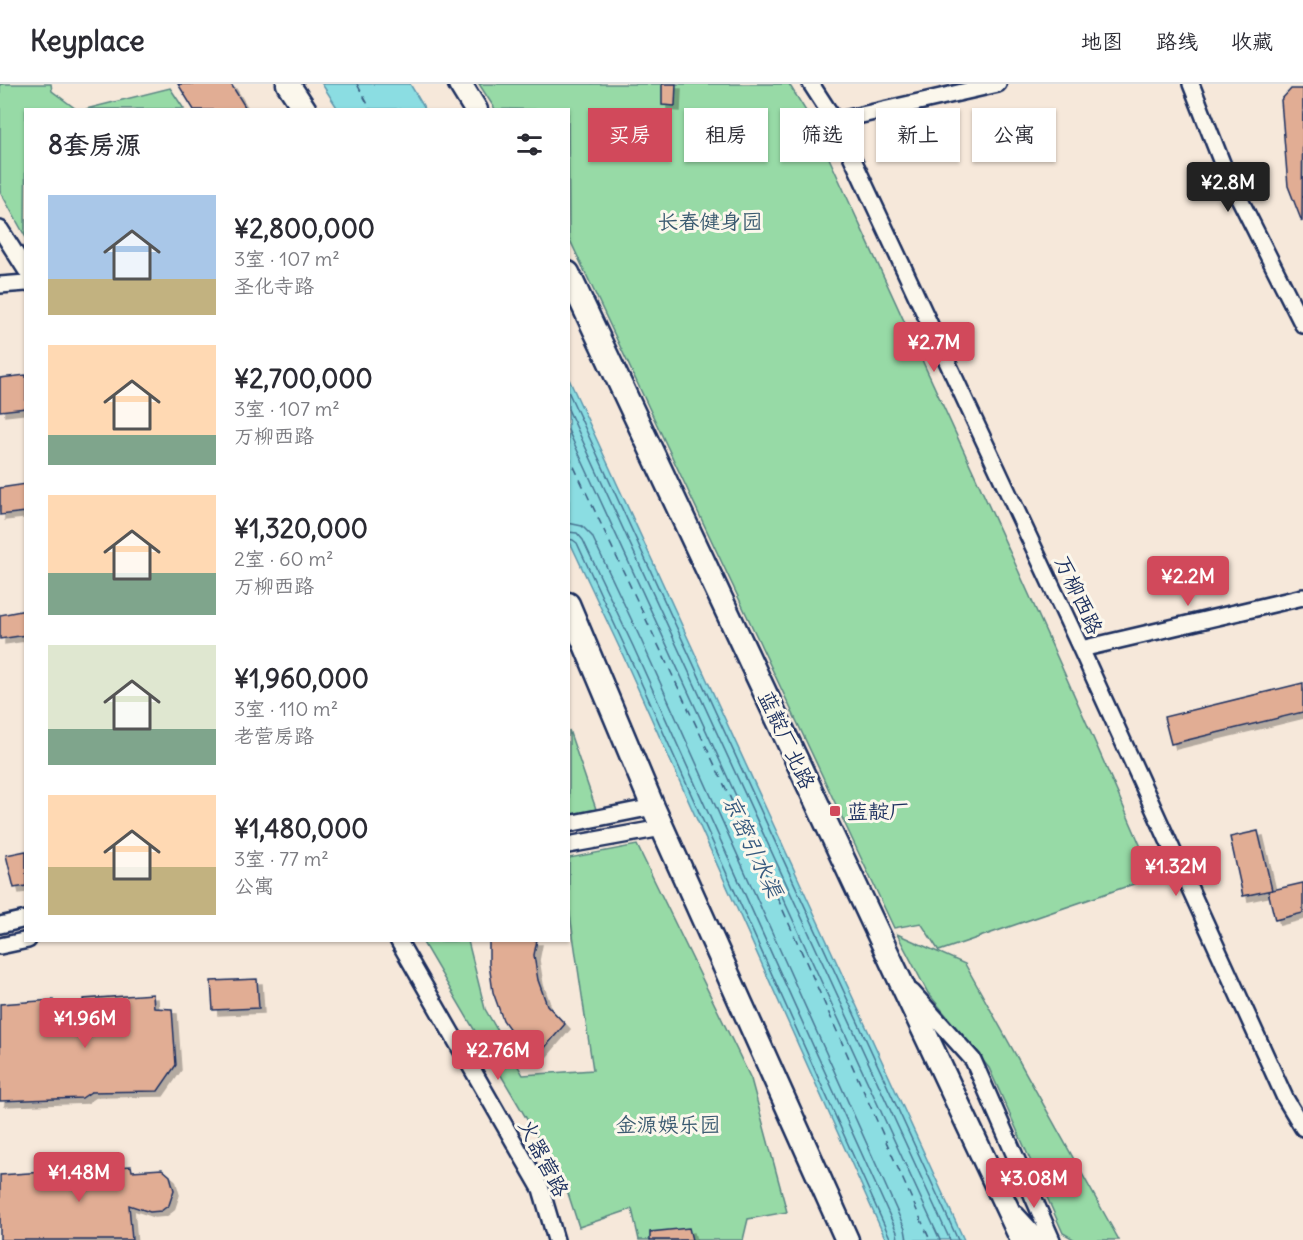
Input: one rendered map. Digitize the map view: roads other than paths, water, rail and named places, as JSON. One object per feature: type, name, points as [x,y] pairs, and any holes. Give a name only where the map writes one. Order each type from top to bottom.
[{"type":"highway","points":[[288,84],[304,108]]},
{"type":"highway","points":[[460,84],[475,108]]},
{"type":"highway","name":"蓝靛厂北路","points":[[570,277],[1022,1240]]},
{"type":"highway","points":[[570,609],[662,828],[847,1240]]},
{"type":"street","name":"万柳西路","points":[[812,84],[827,108]]},
{"type":"street","points":[[864,114],[998,84]]},
{"type":"street","points":[[1191,84],[1224,168],[1303,325]]},
{"type":"street","name":"万柳西路","points":[[854,162],[1081,649],[1280,1088],[1303,1128]]},
{"type":"street","points":[[0,229],[24,267]]},
{"type":"street","points":[[0,285],[24,283]]},
{"type":"street","points":[[1081,649],[1303,597]]},
{"type":"street","points":[[570,824],[653,807]]},
{"type":"street","points":[[570,845],[662,828]]},
{"type":"street","points":[[0,925],[24,920]]},
{"type":"street","points":[[0,946],[24,941]]},
{"type":"street","name":"火器营路","points":[[399,942],[541,1190],[556,1240]]},
{"type":"street","points":[[898,977],[973,1060],[1052,1240]]},
{"type":"street","points":[[1004,1201],[1040,1240]]},
{"type":"water","points":[[322,84],[410,84],[424,108],[337,108]]},
{"type":"water","name":"京密引水渠","points":[[570,381],[964,1240],[886,1240],[570,542]]},
{"type":"place","name":"蓝靛厂","points":[[835,811]]},
{"type":"park label","name":"长春健身园","points":[[710,221]]},
{"type":"park label","name":"金源娱乐园","points":[[668,1124]]}]
